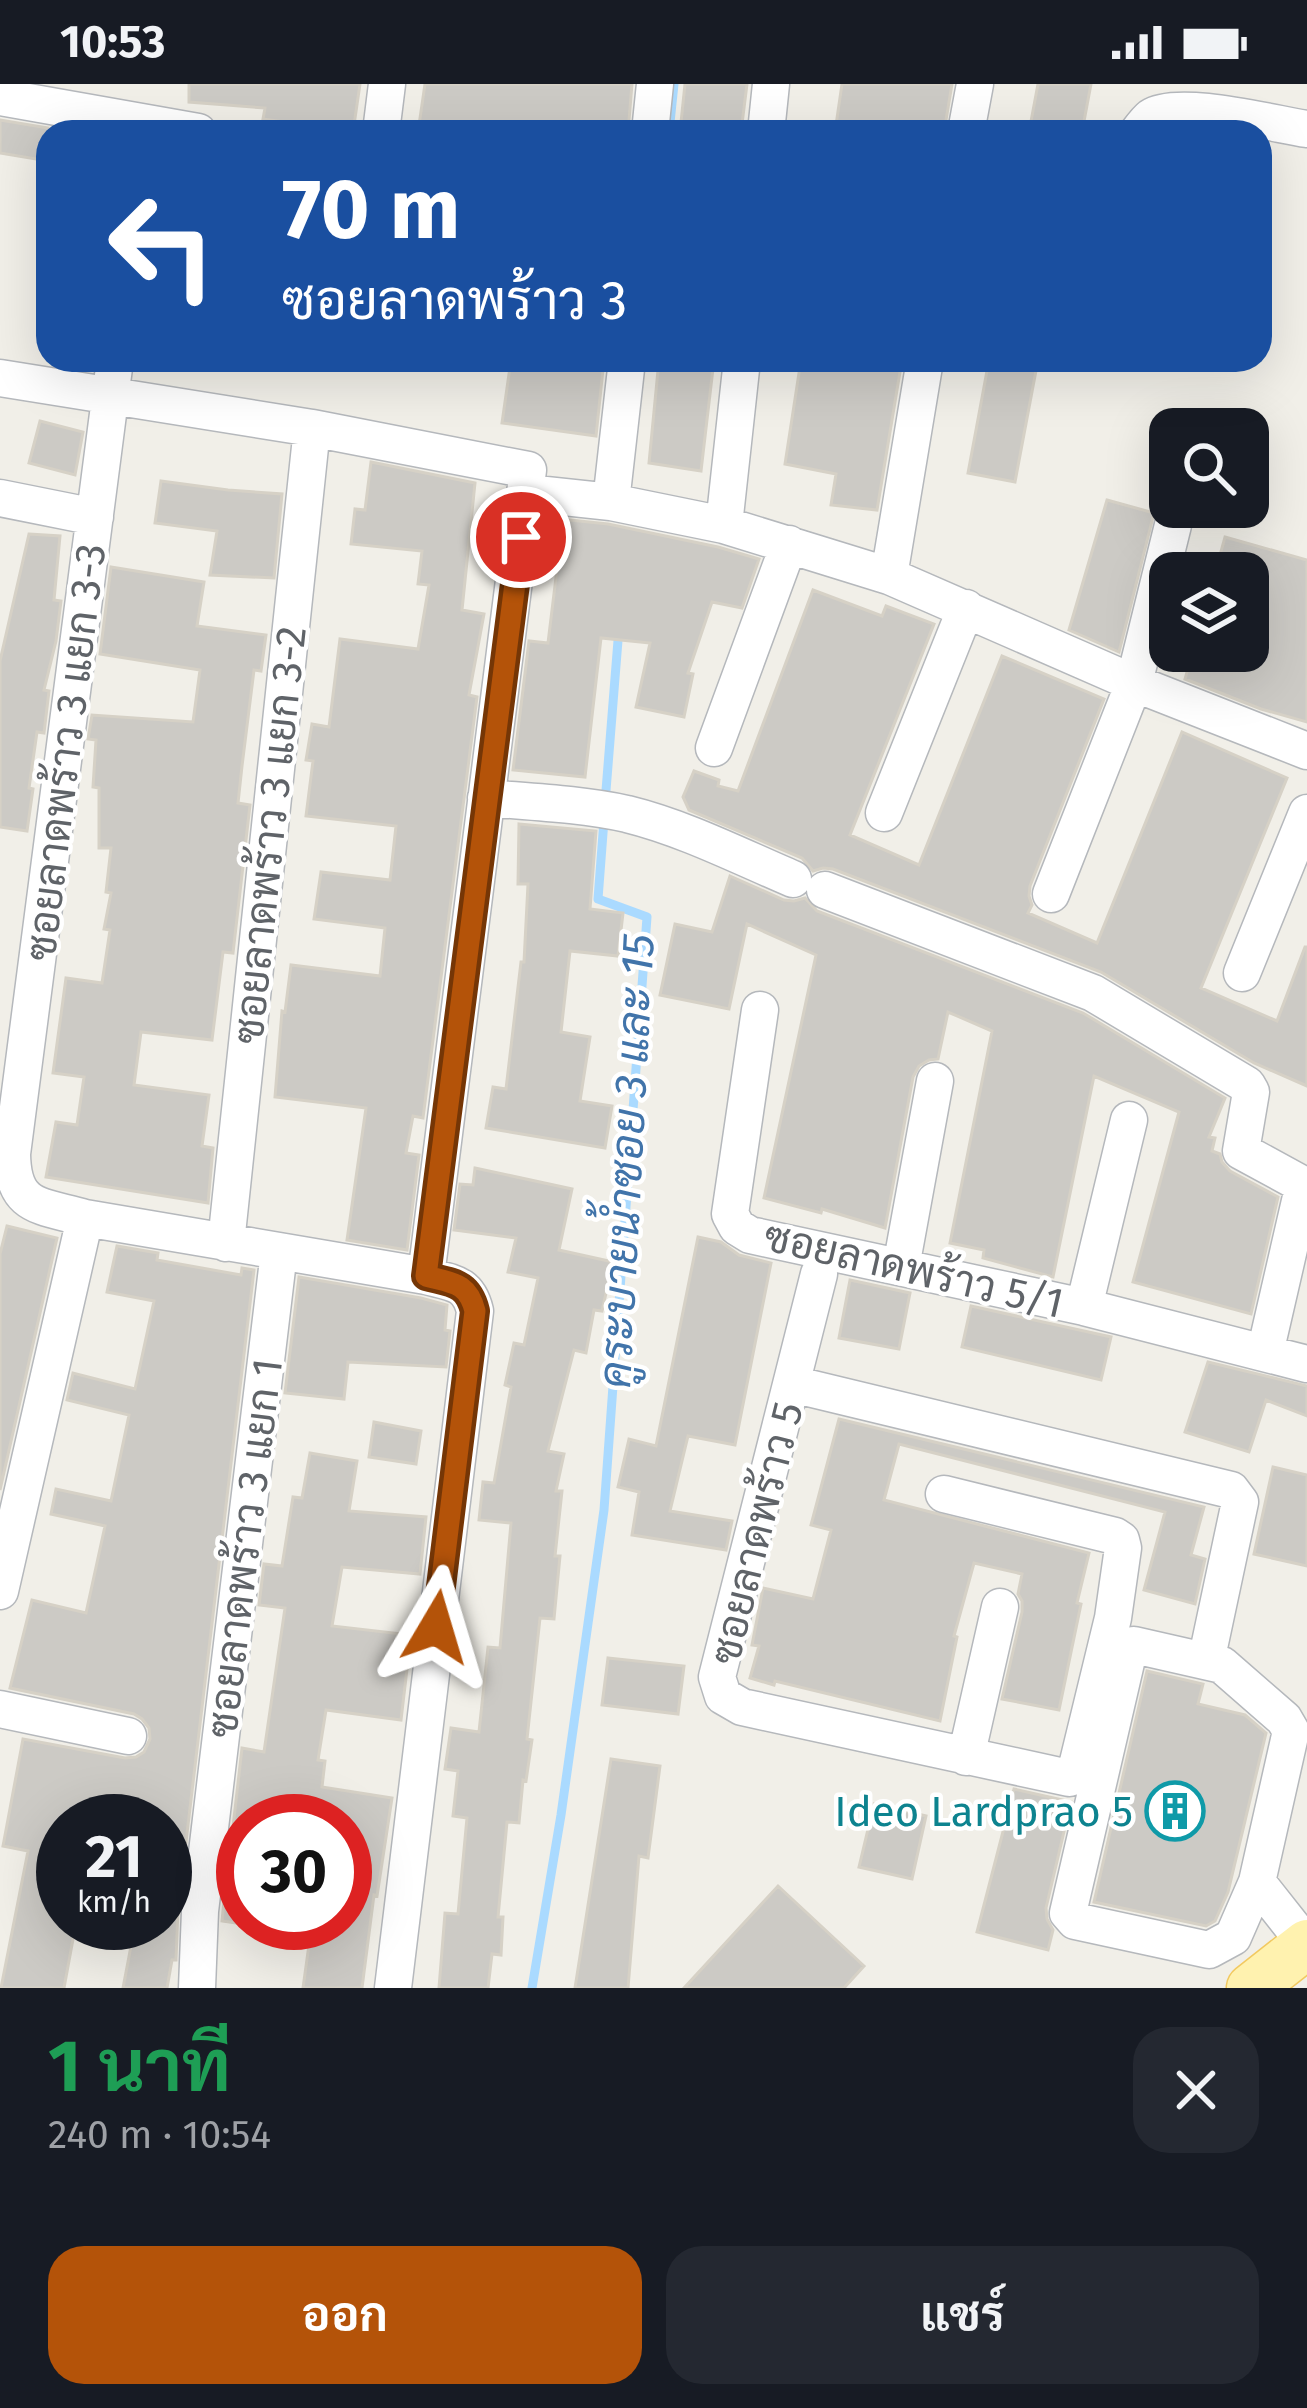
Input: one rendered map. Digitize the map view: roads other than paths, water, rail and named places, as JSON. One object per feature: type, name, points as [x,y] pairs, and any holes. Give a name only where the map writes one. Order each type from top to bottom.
[{"type":"main road","points":[[1251,1988],[1307,1944]]},
{"type":"street","points":[[382,120],[387,84]]},
{"type":"street","points":[[651,120],[655,84]]},
{"type":"street","points":[[767,120],[771,84]]},
{"type":"street","points":[[968,120],[975,84]]},
{"type":"street","points":[[0,97],[130,120]]},
{"type":"street","points":[[1148,120],[1165,111],[1190,110],[1252,120]]},
{"type":"street","points":[[1272,123],[1307,129]]},
{"type":"street","points":[[622,499],[627,372]]},
{"type":"street","points":[[724,525],[741,372]]},
{"type":"street","points":[[889,576],[923,372]]},
{"type":"street","points":[[0,378],[113,378],[527,482],[622,499],[724,525],[889,576],[1134,683],[1307,751]]},
{"type":"street","name":"ซอยลาดพร้าว 3 แยก 3-3","points":[[113,378],[12,1154],[13,1178],[21,1196],[85,1218],[426,1276]]},
{"type":"street","name":"ซอยลาดพร้าว 3 แยก 3-2","points":[[226,1243],[312,428]]},
{"type":"street","points":[[393,1988],[475,1311],[471,1296],[460,1286],[426,1276],[527,482]]},
{"type":"street","points":[[0,497],[95,517]]},
{"type":"street","points":[[1052,894],[1134,683],[1172,528]]},
{"type":"street","points":[[715,748],[789,544]]},
{"type":"street","points":[[884,814],[966,608]]},
{"type":"street","points":[[486,798],[605,811],[681,832],[1093,993],[1247,1085],[1250,1092],[1241,1151],[1303,1188],[1265,1353]]},
{"type":"street","points":[[1242,974],[1307,813]]},
{"type":"street","name":"ซอยลาดพร้าว 5/1","points":[[760,1010],[730,1214],[737,1227],[750,1235],[1084,1307],[1307,1364]]},
{"type":"street","points":[[901,1267],[935,1081]]},
{"type":"street","points":[[1084,1307],[1130,1120]]},
{"type":"street","points":[[0,1591],[85,1218]]},
{"type":"street","name":"ซอยลาดพร้าว 3 แยก 1","points":[[197,1988],[200,1911],[280,1252]]},
{"type":"street","name":"ซอยลาดพร้าว 5","points":[[819,1274],[717,1677],[722,1696],[742,1707],[1069,1778],[1076,1770],[1113,1618]]},
{"type":"street","points":[[792,1384],[1231,1490],[1240,1502],[1210,1643]]},
{"type":"street","points":[[944,1494],[1114,1536],[1124,1548],[1113,1618],[1210,1643],[1246,1661],[1307,1715]]},
{"type":"street","points":[[966,1757],[1000,1607]]},
{"type":"street","points":[[1134,1645],[1222,1665],[1290,1727],[1257,1882],[1233,1937],[1209,1950],[1070,1918],[1128,1654],[1134,1645]]},
{"type":"street","points":[[0,1709],[128,1736]]},
{"type":"street","points":[[1257,1882],[1307,1944]]},
{"type":"waterway","name":"คูระบายน้ำซอย 3 และ 15","points":[[670,120],[674,84]]},
{"type":"waterway","name":"คูระบายน้ำซอย 3 และ 15","points":[[605,803],[619,628]]},
{"type":"waterway","name":"คูระบายน้ำซอย 3 และ 15","points":[[532,1988],[604,1510],[647,917],[598,899],[604,820]]},
{"type":"place","name":"Ideo Lardprao 5","points":[[1175,1811]]}]
